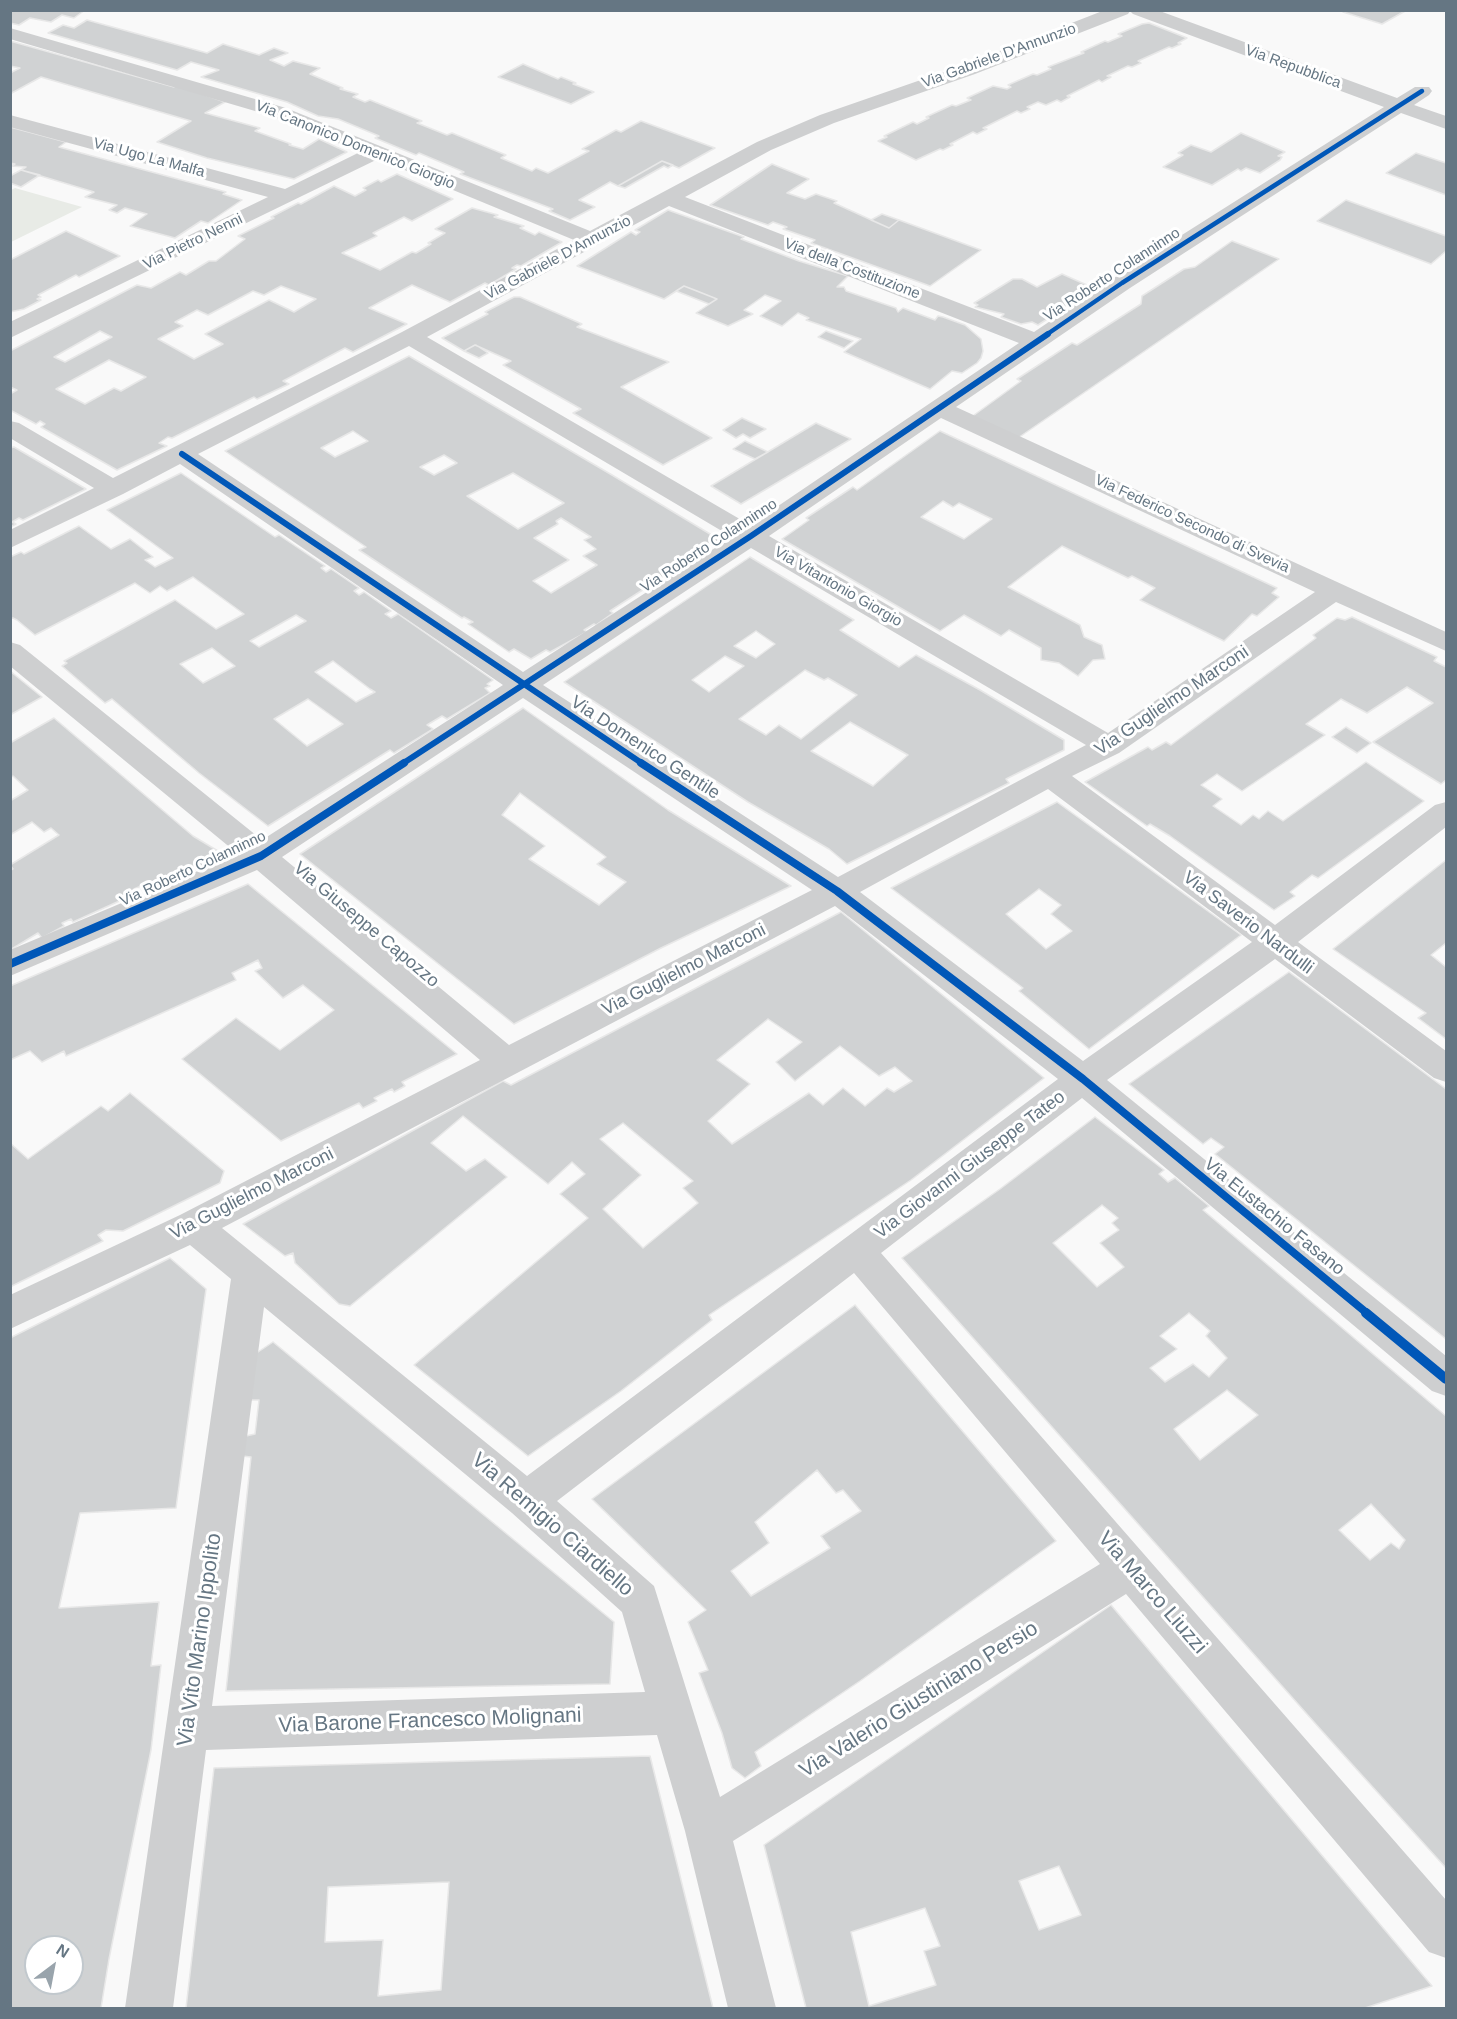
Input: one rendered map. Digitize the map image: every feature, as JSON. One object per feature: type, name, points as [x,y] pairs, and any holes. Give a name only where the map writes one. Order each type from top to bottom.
[{"type":"street","name":"Via Gabriele D'Annunzio","points":[[10,540],[410,338],[764,146],[827,119],[968,70],[1122,10]]},
{"type":"street","name":"Via Repubblica","points":[[1139,10],[1398,94],[1446,123]]},
{"type":"street","name":"Via Canonico Domenico Giorgio","points":[[10,33],[279,112],[592,240]]},
{"type":"street","name":"Via Roberto Colanninno","points":[[10,964],[261,856],[521,684],[751,536],[1398,94],[1430,94]]},
{"type":"street","name":"Via Ugo La Malfa","points":[[10,121],[287,196]]},
{"type":"street","name":"Via Pietro Nenni","points":[[10,331],[375,153]]},
{"type":"street","name":"Via della Costituzione","points":[[668,198],[1036,341]]},
{"type":"street","name":"Via Vitantonio Giorgio","points":[[410,338],[1109,746]]},
{"type":"street","name":"Via Federico Secondo di Svevia","points":[[938,407],[1446,642]]},
{"type":"street","points":[[10,428],[114,489]]},
{"type":"street","name":"Via Domenico Gentile","points":[[182,454],[521,684],[837,891],[1083,1079]]},
{"type":"street","name":"Via Guglielmo Marconi","points":[[10,1313],[193,1226],[837,891],[1050,775],[1109,746],[1335,590]]},
{"type":"street","name":"Via Giuseppe Capozzo","points":[[10,651],[261,856],[506,1062]]},
{"type":"street","name":"Via Saverio Nardulli","points":[[1050,775],[1446,1069]]},
{"type":"street","name":"Via Giovanni Giuseppe Tateo","points":[[526,1500],[1083,1079],[1274,943],[1445,816]]},
{"type":"street","name":"Via Eustachio Fasano","points":[[1083,1079],[1446,1379]]},
{"type":"street","name":"Via Remigio Ciardiello","points":[[193,1226],[526,1500],[639,1600],[708,1831],[752,2008]]},
{"type":"street","name":"Via Marco Liuzzi","points":[[857,1251],[1446,1935]]},
{"type":"street","name":"Via Vito Marino Ippolito","points":[[149,2008],[250,1272]]},
{"type":"street","name":"Via Valerio Giustiniano Persio","points":[[708,1831],[1131,1568]]},
{"type":"street","name":"Via Barone Francesco Molignani","points":[[188,1729],[673,1713]]},
{"type":"shaded area","points":[[15,188],[82,207],[11,242],[11,190]]},
{"type":"building","points":[[10,10],[85,10],[74,18],[62,15],[51,22],[30,18],[19,25],[10,23]]},
{"type":"building","points":[[1346,10],[1407,10],[1382,24],[1343,12]]},
{"type":"building","points":[[87,20],[207,53],[223,44],[259,55],[274,48],[288,53],[270,60],[284,66],[293,61],[320,68],[310,74],[343,88],[340,89],[358,94],[353,97],[365,102],[370,100],[422,121],[417,123],[447,135],[452,133],[506,155],[501,158],[532,171],[536,168],[548,173],[589,151],[582,149],[616,130],[621,132],[641,121],[715,148],[679,168],[662,161],[618,186],[610,182],[579,200],[595,207],[570,220],[549,211],[553,209],[460,174],[464,172],[375,138],[379,136],[338,119],[318,116],[287,102],[201,77],[219,70],[191,62],[177,70],[48,33],[63,25],[74,28]]},
{"type":"building","points":[[1149,23],[1187,38],[1178,43],[1181,44],[1138,61],[1141,63],[1132,67],[1128,66],[1107,76],[1111,77],[1102,82],[1099,80],[1067,96],[1070,97],[1061,102],[1057,100],[1046,105],[1038,102],[1027,107],[1030,109],[1021,113],[1017,111],[983,128],[987,129],[977,134],[973,132],[943,150],[940,149],[916,160],[878,141],[913,122],[917,124],[929,118],[926,117],[952,105],[956,106],[971,100],[967,98],[993,86],[1007,89],[1011,87],[1008,85],[1051,69],[1048,67],[1084,53],[1081,52],[1105,41],[1108,42],[1122,36],[1118,34]]},
{"type":"building","points":[[10,41],[174,87],[177,85],[225,102],[205,113],[260,128],[255,131],[291,144],[289,145],[303,149],[319,139],[347,152],[294,179],[207,158],[157,142],[191,121],[41,77],[10,94],[10,73],[20,68],[10,66]]},
{"type":"building","points":[[523,64],[558,79],[561,77],[594,92],[571,104],[498,77]]},
{"type":"building","points":[[10,127],[66,142],[59,147],[226,192],[223,194],[242,200],[208,223],[201,221],[175,238],[130,226],[147,214],[125,208],[117,213],[109,210],[117,205],[85,197],[94,192],[21,170],[26,167],[11,166],[15,164],[10,163]]},
{"type":"building","points":[[1241,133],[1285,152],[1278,156],[1282,157],[1280,160],[1260,173],[1246,168],[1241,171],[1238,169],[1212,185],[1163,167],[1183,155],[1178,153],[1191,145],[1211,152]]},
{"type":"building","points":[[1416,153],[1446,163],[1446,195],[1386,173]]},
{"type":"building","points":[[662,161],[673,165],[668,168],[664,166],[625,188],[618,186]]},
{"type":"building","points":[[772,164],[809,179],[787,193],[805,199],[816,194],[837,201],[834,203],[889,228],[899,220],[981,250],[930,286],[811,243],[815,240],[783,229],[787,227],[773,222],[768,225],[710,205]]},
{"type":"building","points":[[21,170],[40,175],[21,187],[10,183],[10,176]]},
{"type":"building","points":[[397,174],[453,199],[412,221],[404,217],[373,233],[377,236],[342,253],[380,270],[431,244],[428,243],[445,233],[435,229],[472,208],[498,215],[494,217],[524,226],[520,228],[535,235],[539,232],[562,242],[521,266],[517,265],[512,268],[516,269],[489,285],[485,283],[450,302],[412,285],[369,308],[407,324],[353,352],[345,348],[283,381],[289,384],[257,399],[254,397],[172,438],[168,437],[159,443],[167,446],[117,470],[41,427],[45,424],[40,421],[36,424],[10,410],[10,394],[17,390],[10,387],[10,351],[137,285],[151,288],[180,272],[186,275],[209,261],[216,261],[245,239],[238,236],[334,186],[355,196],[366,190],[363,188],[378,180],[381,182]],"holes":[[[281,286],[316,299],[294,312],[269,300],[205,334],[223,344],[194,359],[158,339],[183,326],[175,322],[197,310],[208,315],[253,291],[264,295]],[[100,331],[112,337],[65,362],[54,357]],[[109,360],[146,377],[121,391],[114,388],[85,404],[56,389]]]},
{"type":"building","points":[[1346,200],[1446,236],[1446,251],[1431,264],[1317,221]]},
{"type":"building","points":[[668,210],[744,237],[741,239],[799,261],[848,276],[837,287],[844,287],[846,291],[896,308],[898,312],[903,308],[935,320],[938,316],[965,325],[981,339],[983,351],[981,358],[962,373],[952,371],[930,389],[844,352],[861,339],[806,320],[809,318],[798,313],[782,326],[760,316],[781,301],[765,295],[744,310],[753,314],[728,326],[696,313],[717,299],[684,286],[664,299],[577,266],[631,232],[636,235],[640,232],[635,230]]},
{"type":"building","points":[[882,214],[899,220],[889,228],[871,220]]},
{"type":"building","points":[[66,231],[120,256],[38,295],[41,297],[37,299],[41,300],[24,309],[10,312],[10,260]]},
{"type":"building","points":[[1232,241],[1279,259],[1015,440],[970,418],[1021,381],[1017,379],[1072,343],[1077,345],[1141,304],[1142,296],[1184,269],[1195,267]]},
{"type":"building","points":[[1062,274],[1089,286],[1077,293],[1083,296],[1038,325],[1032,322],[1021,324],[1001,317],[1004,314],[975,307],[978,305],[974,303],[1013,279],[1022,279],[1037,287]]},
{"type":"building","points":[[684,286],[717,299],[709,304],[676,291]]},
{"type":"building","points":[[514,297],[520,297],[582,324],[577,327],[669,362],[621,387],[712,438],[663,465],[573,413],[581,409],[503,365],[511,361],[475,345],[464,351],[442,338],[488,314],[485,312]]},
{"type":"building","points":[[826,331],[853,341],[844,348],[818,337]]},
{"type":"building","points":[[476,345],[488,353],[479,358],[464,351]]},
{"type":"building","points":[[409,356],[720,540],[610,611],[613,613],[584,630],[587,632],[550,652],[546,650],[531,659],[514,649],[509,652],[468,624],[473,622],[462,618],[359,550],[366,547],[225,451]],"holes":[[[353,431],[368,441],[335,457],[321,448]],[[444,455],[457,463],[434,475],[420,467]],[[513,473],[564,503],[518,529],[467,496]],[[561,518],[591,537],[584,540],[596,549],[583,556],[597,565],[551,593],[533,581],[569,560],[534,538],[558,524],[556,521]]]},
{"type":"building","points":[[742,418],[766,429],[750,438],[743,434],[736,438],[723,430]]},
{"type":"building","points":[[816,423],[851,439],[741,504],[711,486]]},
{"type":"building","points":[[940,431],[1277,588],[1272,593],[1279,597],[1257,616],[1252,614],[1224,641],[1140,600],[1155,588],[1132,576],[1128,578],[1062,546],[1008,587],[1080,625],[1084,637],[1102,645],[1105,659],[1093,660],[1078,676],[1059,663],[1041,660],[1041,648],[1009,630],[1001,636],[964,615],[940,631],[782,539],[809,520],[806,518],[853,487],[857,490]],"holes":[[[943,501],[953,507],[959,503],[992,519],[964,539],[921,517]]]},
{"type":"building","points":[[745,441],[768,452],[755,459],[733,449]]},
{"type":"building","points":[[14,447],[86,489],[23,520],[19,518],[12,522],[16,524],[10,527],[10,448]]},
{"type":"building","points":[[181,473],[275,537],[279,535],[325,566],[321,568],[326,572],[331,569],[359,588],[354,591],[359,595],[364,592],[391,611],[385,614],[391,618],[398,614],[493,680],[487,684],[490,686],[485,688],[490,693],[447,719],[442,716],[427,725],[433,729],[394,753],[390,750],[268,826],[199,773],[112,699],[105,703],[62,666],[67,663],[64,661],[175,600],[216,629],[244,614],[193,577],[167,591],[160,586],[150,593],[135,583],[35,635],[17,620],[10,619],[10,557],[21,552],[24,554],[79,526],[111,549],[130,539],[153,557],[145,560],[155,567],[173,558],[107,510]],"holes":[[[296,615],[306,621],[259,647],[250,641]],[[212,648],[235,666],[203,683],[180,664]],[[333,661],[375,692],[356,702],[315,672]],[[308,699],[343,724],[307,746],[274,719]]]},
{"type":"building","points":[[750,557],[854,620],[840,630],[899,667],[916,655],[1064,740],[1064,750],[1006,779],[1009,783],[847,864],[829,849],[748,802],[564,682]],"holes":[[[756,631],[775,644],[756,658],[734,646]],[[725,656],[744,666],[709,692],[692,680]],[[805,670],[824,680],[828,678],[857,695],[801,739],[779,725],[766,735],[739,719]],[[850,722],[908,755],[873,786],[811,751]]]},
{"type":"building","points":[[1352,617],[1437,657],[1434,661],[1446,667],[1446,780],[1441,784],[1373,742],[1433,703],[1407,687],[1367,713],[1341,699],[1306,724],[1325,735],[1242,791],[1217,774],[1201,785],[1222,799],[1213,806],[1241,825],[1253,815],[1259,819],[1268,811],[1283,821],[1366,762],[1424,801],[1318,878],[1312,875],[1290,892],[1295,896],[1274,910],[1170,836],[1150,824],[1147,826],[1085,782],[1148,747],[1152,750],[1166,742],[1171,745],[1316,638],[1313,635],[1337,618],[1345,620]]},
{"type":"building","points":[[10,671],[42,697],[10,715]]},
{"type":"building","points":[[523,708],[668,810],[791,886],[661,948],[514,1024],[300,854]],"holes":[[[520,793],[606,857],[597,864],[626,882],[599,905],[529,859],[545,846],[502,815]]]},
{"type":"building","points":[[54,718],[193,836],[223,854],[220,859],[152,889],[146,884],[134,889],[137,893],[73,922],[71,919],[62,923],[64,926],[42,938],[38,933],[10,950],[10,871],[13,869],[10,865],[59,835],[51,828],[44,832],[32,822],[10,835],[10,801],[28,790],[13,776],[10,778],[10,743]]},
{"type":"building","points":[[1346,727],[1371,743],[1357,753],[1332,737]]},
{"type":"building","points":[[1057,802],[1241,935],[1089,1049],[1019,991],[1023,988],[891,888]],"holes":[[[1039,889],[1061,905],[1051,914],[1072,931],[1046,949],[1006,914]]]},
{"type":"building","points":[[1446,860],[1446,943],[1431,955],[1446,967],[1446,1039],[1418,1018],[1426,1013],[1333,949]]},
{"type":"building","points":[[248,884],[457,1054],[402,1082],[405,1086],[394,1092],[392,1089],[374,1098],[377,1101],[363,1108],[359,1103],[281,1141],[182,1059],[236,1018],[280,1050],[334,1010],[303,985],[283,998],[255,971],[262,968],[258,960],[232,973],[236,980],[66,1056],[64,1051],[42,1062],[30,1051],[10,1060],[10,986]]},
{"type":"building","points":[[841,912],[1044,1078],[911,1180],[709,1315],[712,1320],[621,1391],[528,1456],[414,1365],[588,1218],[560,1194],[585,1174],[572,1162],[548,1184],[463,1116],[431,1143],[466,1171],[485,1159],[507,1177],[350,1306],[339,1304],[295,1263],[293,1253],[285,1256],[243,1224],[503,1081],[511,1085]],"holes":[[[768,1019],[802,1042],[776,1062],[795,1081],[840,1046],[879,1076],[895,1067],[912,1081],[894,1092],[887,1088],[865,1106],[843,1088],[823,1105],[809,1093],[732,1144],[708,1121],[750,1084],[717,1060]],[[623,1123],[693,1181],[683,1188],[698,1203],[643,1248],[603,1209],[641,1175],[600,1139]]]},
{"type":"building","points":[[1289,972],[1446,1089],[1446,1339],[1215,1154],[1224,1147],[1211,1138],[1203,1144],[1129,1084]]},
{"type":"building","points":[[130,1093],[224,1171],[220,1183],[123,1231],[106,1230],[98,1235],[103,1241],[10,1287],[10,1143],[28,1159],[101,1106],[108,1111]]},
{"type":"building","points":[[1095,1117],[1164,1170],[1159,1174],[1168,1182],[1175,1178],[1209,1206],[1203,1210],[1446,1416],[1446,1868],[902,1258],[1000,1189]],"holes":[[[1102,1205],[1118,1218],[1112,1223],[1119,1230],[1100,1243],[1124,1267],[1097,1287],[1053,1243]],[[1189,1313],[1210,1331],[1206,1336],[1227,1358],[1209,1377],[1193,1364],[1165,1382],[1150,1368],[1177,1349],[1160,1336]],[[1227,1390],[1258,1415],[1200,1460],[1174,1429]],[[1371,1504],[1405,1540],[1399,1549],[1391,1543],[1370,1560],[1339,1530]]]},
{"type":"building","points":[[170,1258],[206,1289],[176,1508],[80,1513],[59,1608],[159,1602],[151,1666],[161,1665],[151,1750],[101,2008],[10,2008],[10,1338]]},
{"type":"building","points":[[855,1305],[1056,1541],[860,1681],[755,1752],[761,1766],[745,1778],[732,1768],[722,1733],[699,1673],[708,1670],[688,1622],[706,1610],[592,1499]],"holes":[[[817,1470],[836,1493],[843,1490],[861,1511],[821,1536],[830,1548],[751,1596],[731,1571],[769,1543],[755,1522]]]},
{"type":"building","points":[[273,1342],[614,1622],[610,1684],[226,1691],[251,1457],[242,1456],[246,1436],[255,1434],[259,1400],[250,1400],[255,1354]]},
{"type":"building","points":[[1111,1605],[1432,1986],[1365,2008],[806,2008],[764,1845]],"holes":[[[1059,1866],[1081,1915],[1039,1930],[1019,1881]],[[925,1908],[940,1946],[924,1951],[936,1985],[869,2006],[851,1932]]]},
{"type":"building","points":[[650,1756],[713,2008],[186,2008],[214,1768]],"holes":[[[449,1882],[441,1990],[378,1996],[383,1940],[325,1942],[328,1887]]]},
{"type":"cycle path","points":[[10,964],[261,856],[751,536],[1122,283],[1422,91]]},
{"type":"cycle path","points":[[182,454],[521,684],[837,891],[1083,1079],[1446,1379]]}]
